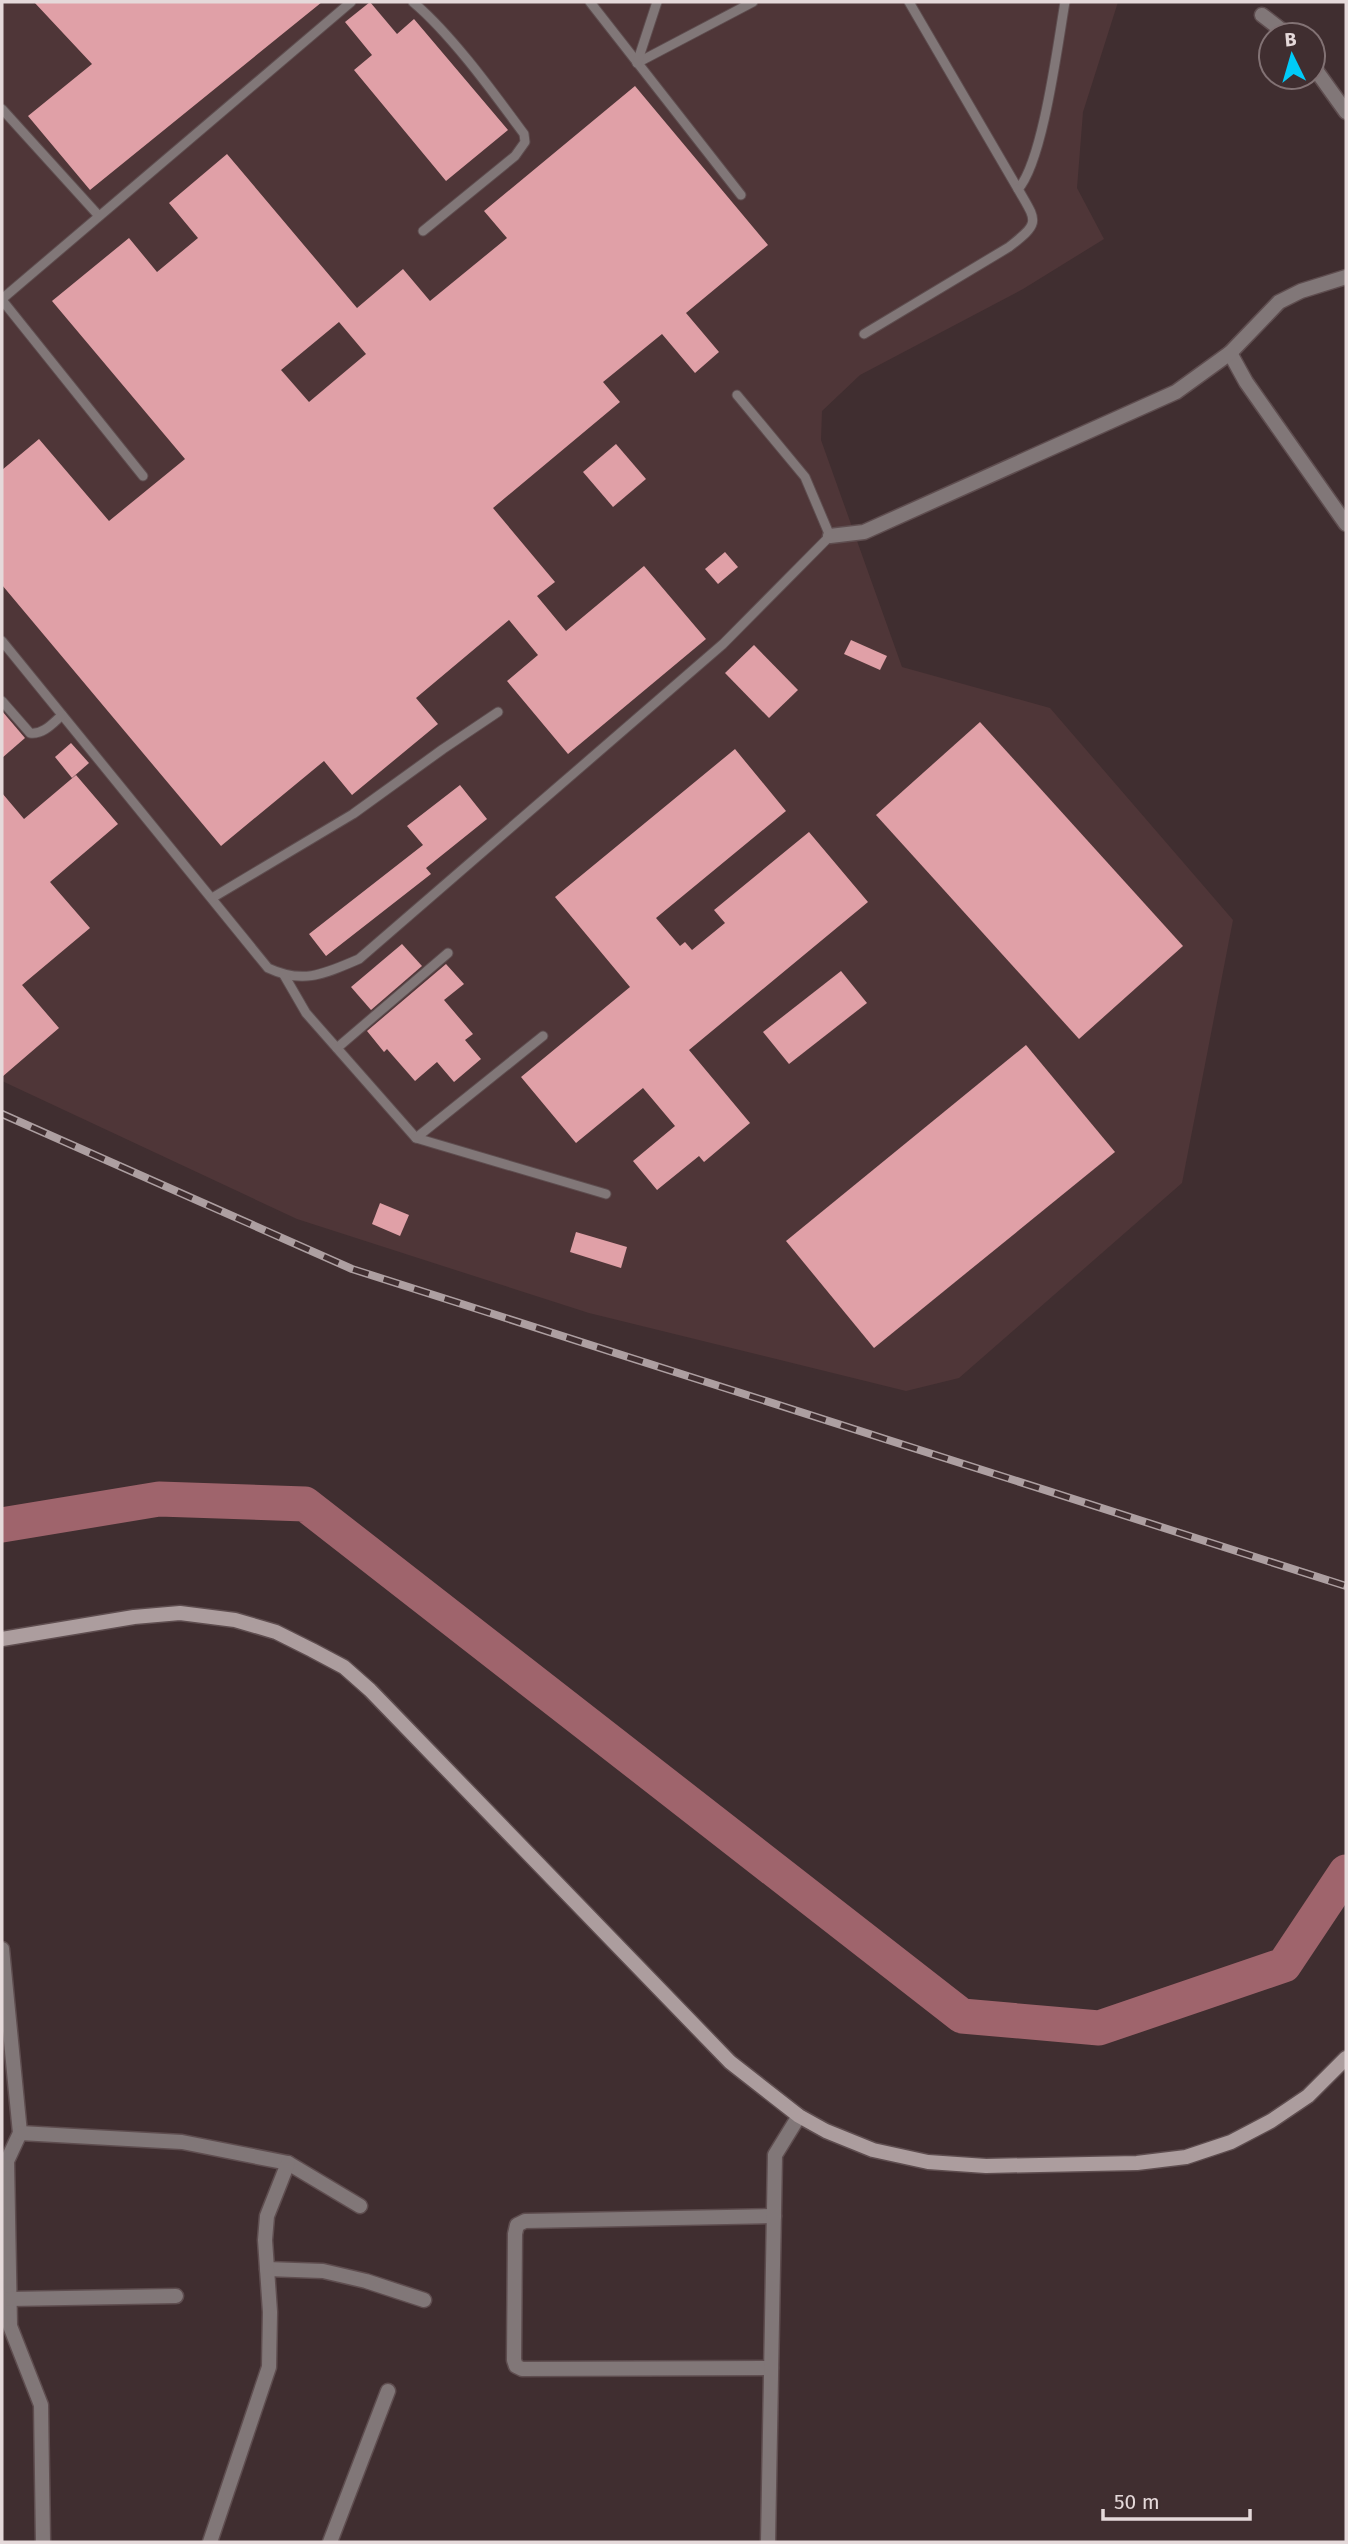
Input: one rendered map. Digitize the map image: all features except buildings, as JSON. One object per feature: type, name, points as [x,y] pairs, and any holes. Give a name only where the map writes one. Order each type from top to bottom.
[{"type":"street","points":[[1262,15],[1270,21]]},
{"type":"street","points":[[1327,86],[1346,112]]},
{"type":"street","points":[[830,537],[864,532],[1176,392],[1230,353],[1279,302],[1301,291],[1346,277]]},
{"type":"street","points":[[1230,353],[1246,382],[1346,524]]},
{"type":"street","points":[[2,1639],[134,1617],[180,1613],[234,1620],[276,1632],[344,1667],[370,1690],[730,2062],[799,2116],[826,2131],[873,2150],[928,2162],[986,2165],[1137,2163],[1186,2157],[1231,2142],[1270,2121],[1307,2096],[1346,2058]]},
{"type":"street","points":[[2,1949],[20,2133],[6,2152],[5,2216],[10,2326],[41,2405],[43,2542]]},
{"type":"street","points":[[768,2542],[775,2155],[799,2116]]},
{"type":"street","points":[[20,2133],[182,2142],[288,2163],[360,2206]]},
{"type":"street","points":[[210,2542],[269,2367],[270,2312],[265,2240],[267,2216],[288,2163]]},
{"type":"street","points":[[771,2368],[522,2369],[516,2366],[515,2234],[517,2225],[525,2221],[774,2216]]},
{"type":"street","points":[[267,2269],[323,2271],[366,2281],[424,2300]]},
{"type":"street","points":[[10,2299],[176,2296]]},
{"type":"street","points":[[330,2542],[388,2391]]},
{"type":"lane","points":[[143,476],[2,300],[351,2]]},
{"type":"lane","points":[[414,2],[430,16],[467,61],[524,134],[525,142],[515,156],[423,231]]},
{"type":"lane","points":[[590,2],[741,195]]},
{"type":"lane","points":[[637,63],[657,2]]},
{"type":"lane","points":[[637,63],[753,2]]},
{"type":"lane","points":[[864,334],[1009,247],[1030,231],[1033,223],[1032,215],[1018,189],[909,2]]},
{"type":"lane","points":[[1018,189],[1023,184],[1032,161],[1041,130],[1065,2]]},
{"type":"lane","points":[[2,109],[99,216]]},
{"type":"lane","points":[[2,641],[268,968],[284,975],[318,976],[359,959],[723,644],[830,537],[805,477],[737,395]]},
{"type":"lane","points":[[2,701],[30,733],[46,730],[62,715]]},
{"type":"lane","points":[[212,898],[353,814],[498,712]]},
{"type":"lane","points":[[337,1048],[448,953]]},
{"type":"lane","points":[[284,975],[306,1013],[416,1138],[606,1194]]},
{"type":"lane","points":[[416,1138],[543,1036]]},
{"type":"shaded area","points":[[2,2],[1118,2],[1083,112],[1077,188],[1104,239],[1023,289],[860,375],[822,411],[821,440],[902,667],[1050,708],[1233,920],[1182,1183],[959,1378],[906,1391],[589,1313],[297,1219],[2,1081]]},
{"type":"waterway","points":[[2,1525],[159,1499],[305,1504],[962,2016],[1099,2028],[1284,1965],[1346,1872]]},
{"type":"railway","points":[[2,1114],[352,1269],[1346,1586]]}]
